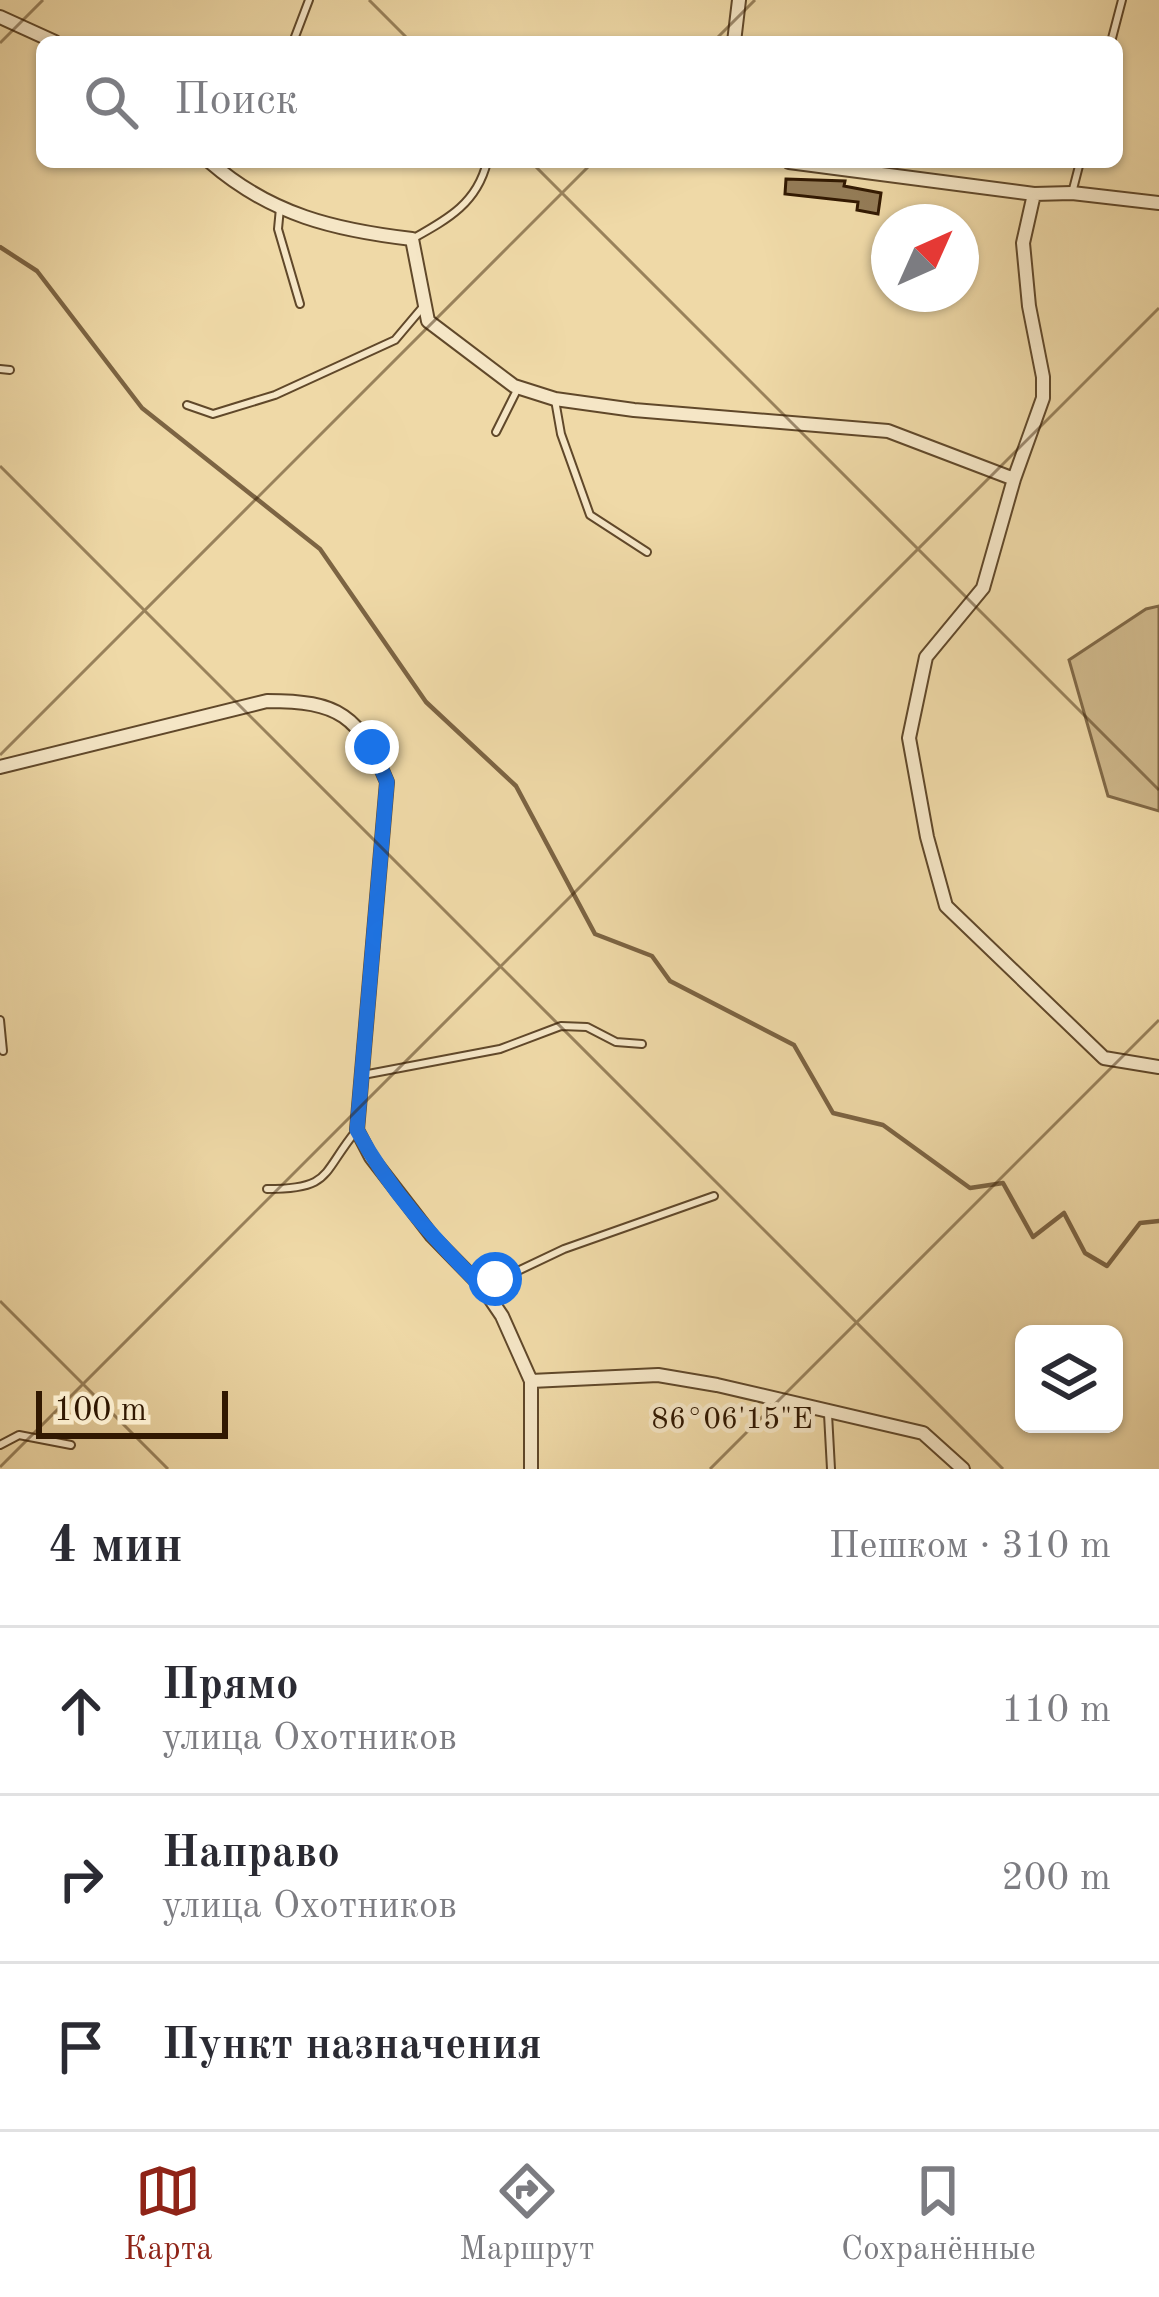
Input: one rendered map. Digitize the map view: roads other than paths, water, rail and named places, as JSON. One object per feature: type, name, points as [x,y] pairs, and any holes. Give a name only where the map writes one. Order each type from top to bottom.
[{"type":"street","points":[[735,36],[739,0]]},
{"type":"street","points":[[0,17],[42,36]]},
{"type":"street","points":[[219,168],[280,208],[344,231],[412,239],[428,321],[518,387],[555,399],[634,410],[888,430],[1014,479]]},
{"type":"street","points":[[835,168],[1034,194],[1159,202]]},
{"type":"street","points":[[1034,194],[1023,243],[1043,398],[983,588],[926,657],[909,737],[927,837],[946,906],[1104,1058],[1159,1067]]},
{"type":"street","points":[[0,767],[267,701],[311,701],[358,728],[387,782],[357,1130],[371,1157],[431,1236],[483,1288],[502,1316],[531,1381],[531,1469]]},
{"type":"street","points":[[531,1381],[658,1375],[717,1385],[923,1433],[963,1469]]},
{"type":"lane","points":[[295,36],[309,0]]},
{"type":"lane","points":[[1113,36],[1122,0]]},
{"type":"lane","points":[[412,239],[456,214],[470,199],[484,168]]},
{"type":"lane","points":[[1072,194],[1078,168]]},
{"type":"lane","points":[[280,208],[278,230],[301,304]]},
{"type":"lane","points":[[188,405],[212,414],[326,374],[395,340],[425,305]]},
{"type":"lane","points":[[0,369],[10,370]]},
{"type":"lane","points":[[496,432],[518,387]]},
{"type":"lane","points":[[555,399],[561,434],[590,515],[647,552]]},
{"type":"lane","points":[[0,1020],[3,1051]]},
{"type":"lane","points":[[363,1075],[500,1048],[561,1026],[587,1027],[616,1042],[642,1044]]},
{"type":"lane","points":[[267,1189],[299,1189],[320,1181],[357,1130]]},
{"type":"lane","points":[[483,1288],[564,1249],[714,1196]]},
{"type":"lane","points":[[828,1414],[831,1469]]},
{"type":"lane","points":[[0,1445],[20,1435],[71,1445]]},
{"type":"waterway","points":[[0,247],[37,271],[142,408],[320,549],[426,702],[516,786],[595,934],[652,956],[670,981],[794,1045],[833,1113],[883,1125],[970,1188],[1003,1183],[1033,1237],[1064,1213],[1085,1253],[1107,1266],[1140,1223],[1159,1221]]}]
